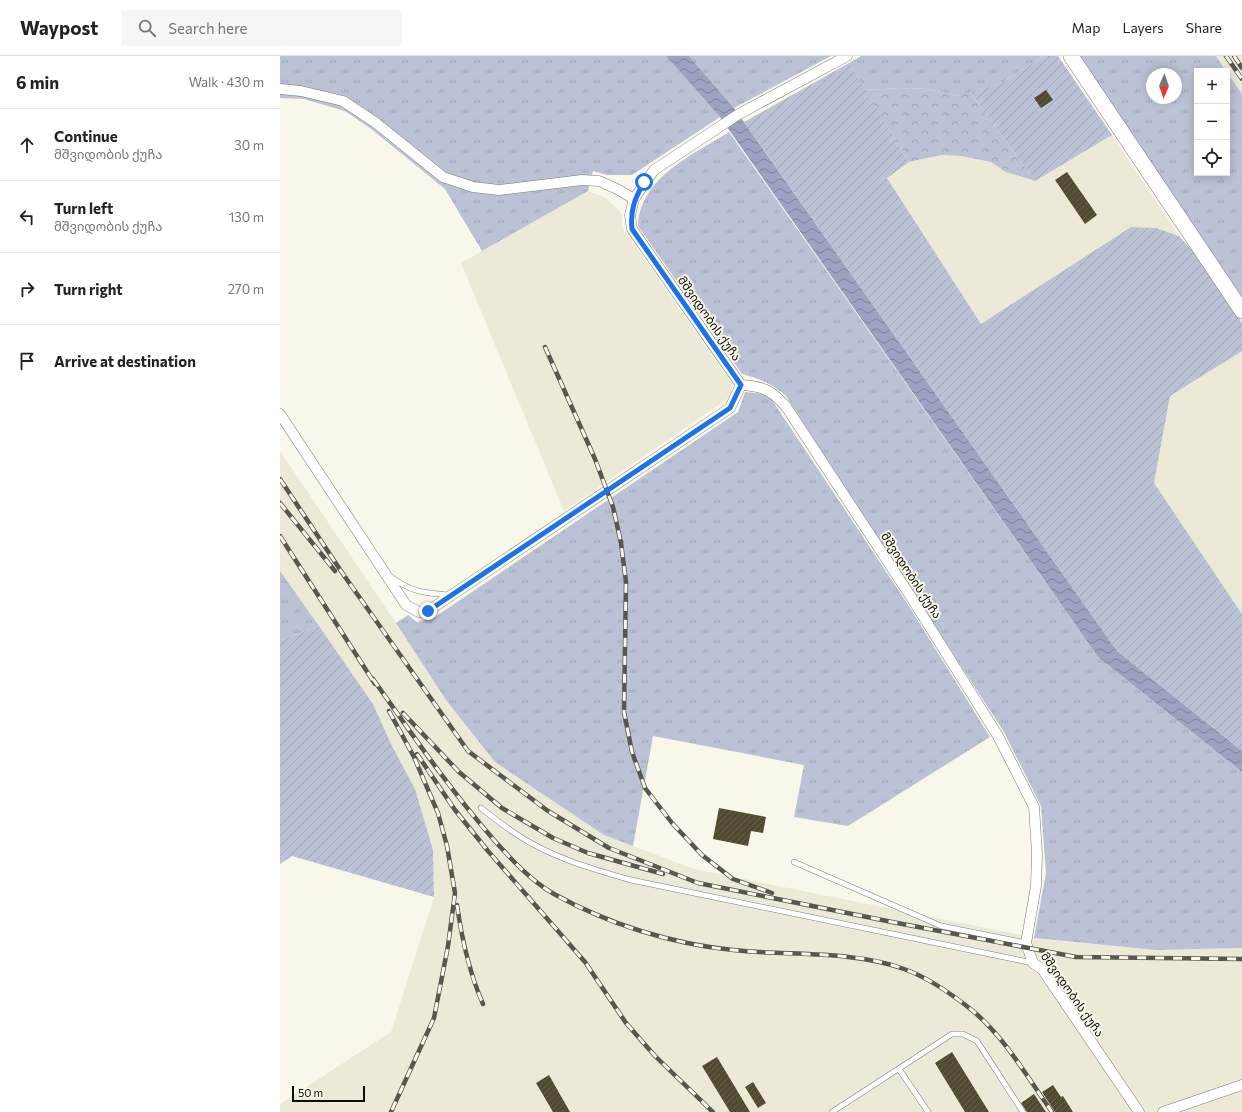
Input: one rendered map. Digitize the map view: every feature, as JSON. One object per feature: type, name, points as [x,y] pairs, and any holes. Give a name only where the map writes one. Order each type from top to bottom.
[{"type":"main road","points":[[1071,56],[1242,311]]},
{"type":"street","name":"მშვიდობის ქუჩა","points":[[846,56],[739,114],[654,170],[634,199],[630,215],[632,229],[741,385],[752,385],[768,390],[776,395],[787,408],[911,597],[998,736],[1034,807],[1037,853],[1036,886],[1026,943],[1033,963],[1042,969],[1139,1112]]},
{"type":"street","points":[[280,89],[302,91],[343,101],[376,123],[443,177],[473,187],[499,190],[582,180],[600,181],[634,199]]},
{"type":"street","points":[[280,414],[406,606],[419,612],[428,611],[730,408],[741,385]]},
{"type":"street","points":[[1162,1112],[1242,1085]]},
{"type":"lane","points":[[381,567],[410,590],[424,593],[452,595]]},
{"type":"lane","points":[[481,808],[517,835],[566,859],[597,871],[631,880],[1033,963]]},
{"type":"lane","points":[[794,862],[941,926],[1026,943]]},
{"type":"lane","points":[[832,1112],[952,1034],[963,1034],[977,1041],[1023,1112]]},
{"type":"lane","points":[[899,1069],[928,1112]]},
{"type":"shaded area","points":[[1216,56],[1242,56],[1242,95],[1230,76],[1230,68],[1225,68]]},
{"type":"shaded area","points":[[1112,135],[1179,236],[1156,228],[1131,227],[981,324],[887,178],[909,162],[942,155],[961,156],[991,162],[1006,172],[1035,181]]},
{"type":"shaded area","points":[[588,191],[606,198],[622,214],[622,227],[733,385],[730,397],[564,511],[461,263]]},
{"type":"shaded area","points":[[1242,351],[1242,614],[1154,483],[1170,396]]},
{"type":"shaded area","points":[[280,451],[446,700],[604,835],[694,869],[1047,940],[1156,950],[1242,948],[1242,1112],[280,1112],[280,1104],[391,1032],[434,897],[433,850],[414,789],[373,704],[280,571]]},
{"type":"green space","points":[[280,56],[666,56],[720,117],[632,175],[607,175],[593,171],[588,191],[482,251],[445,189],[370,128],[345,111],[304,99],[280,98]]},
{"type":"green space","points":[[689,56],[831,56],[734,108]]},
{"type":"green space","points":[[861,56],[1044,56],[1000,84],[958,96],[928,89],[901,88],[865,90],[849,63]]},
{"type":"green space","points":[[1044,56],[1058,56],[1112,135],[1035,181],[970,92],[1000,84]]},
{"type":"green space","points":[[1076,56],[1216,56],[1224,68],[1194,68],[1194,176],[1230,176],[1230,76],[1242,94],[1242,302]]},
{"type":"green space","points":[[849,63],[909,162],[887,178],[981,324],[1131,227],[1156,228],[1179,236],[1200,259],[1242,323],[1242,351],[1170,396],[1154,483],[1242,614],[1242,751],[1117,651],[744,122]]},
{"type":"green space","points":[[901,88],[928,89],[958,96],[970,92],[1035,181],[1006,172],[991,162],[961,156],[942,155],[909,162],[865,90]]},
{"type":"green space","points":[[729,132],[1098,657],[1242,772],[1242,948],[1156,950],[1034,938],[1046,873],[1041,806],[1004,732],[786,396],[765,382],[742,374],[638,226],[641,209],[648,194],[658,181],[685,159]]},
{"type":"green space","points":[[745,392],[764,394],[772,400],[907,603],[990,737],[848,826],[794,817],[804,765],[653,736],[633,846],[604,835],[495,762],[446,700],[396,623],[408,615],[417,622],[435,617],[738,412]]},
{"type":"green space","points":[[280,571],[319,626],[280,640]]},
{"type":"green space","points":[[319,626],[373,704],[392,746],[415,789],[433,850],[434,897],[292,856],[280,864],[280,640]]},
{"type":"water","points":[[666,56],[689,56],[734,108],[1117,651],[1242,751],[1242,772],[1098,657],[720,117]]},
{"type":"building","points":[[1046,90],[1053,100],[1041,108],[1034,98]]},
{"type":"building","points":[[1067,172],[1097,215],[1085,224],[1055,180]]},
{"type":"building","points":[[719,808],[766,817],[763,833],[751,831],[748,846],[713,839]]},
{"type":"building","points":[[952,1052],[989,1112],[965,1112],[935,1063]]},
{"type":"building","points":[[717,1057],[750,1112],[730,1112],[702,1066]]},
{"type":"building","points":[[549,1075],[570,1112],[553,1112],[536,1083]]},
{"type":"building","points":[[753,1082],[766,1103],[758,1108],[745,1087]]},
{"type":"building","points":[[1053,1085],[1061,1097],[1063,1096],[1073,1112],[1055,1112],[1042,1092]]},
{"type":"building","points":[[1034,1094],[1046,1112],[1027,1112],[1021,1103]]},
{"type":"railway","points":[[1226,56],[1242,79]]},
{"type":"railway","points":[[1234,56],[1242,68]]},
{"type":"railway","points":[[545,347],[595,459],[613,507],[621,543],[626,582],[624,712],[632,752],[645,788],[672,823],[702,855],[733,879],[772,893]]},
{"type":"railway","points":[[280,479],[343,574],[468,751],[548,811],[609,848],[698,883],[1076,957],[1242,959]]},
{"type":"railway","points":[[280,503],[335,571]]},
{"type":"railway","points":[[280,536],[375,684]]},
{"type":"railway","points":[[373,679],[432,761],[478,821],[515,862],[537,883],[546,889],[596,915],[664,938],[733,950],[842,956],[884,963],[913,972],[948,993],[973,1011],[985,1022],[1016,1059],[1052,1112]]},
{"type":"railway","points":[[389,711],[414,757],[438,813],[447,846],[455,893],[448,946],[434,1018],[391,1112]]},
{"type":"railway","points":[[403,713],[459,772],[502,808],[553,838],[588,853],[663,874]]},
{"type":"railway","points":[[417,754],[455,810],[488,851],[585,962],[626,1023],[655,1056],[713,1112]]},
{"type":"railway","points":[[457,905],[467,956],[483,1004]]},
{"type":"route","points":[[428,611],[730,408],[738,395],[741,385],[632,229],[630,215],[634,199],[644,182]]}]
